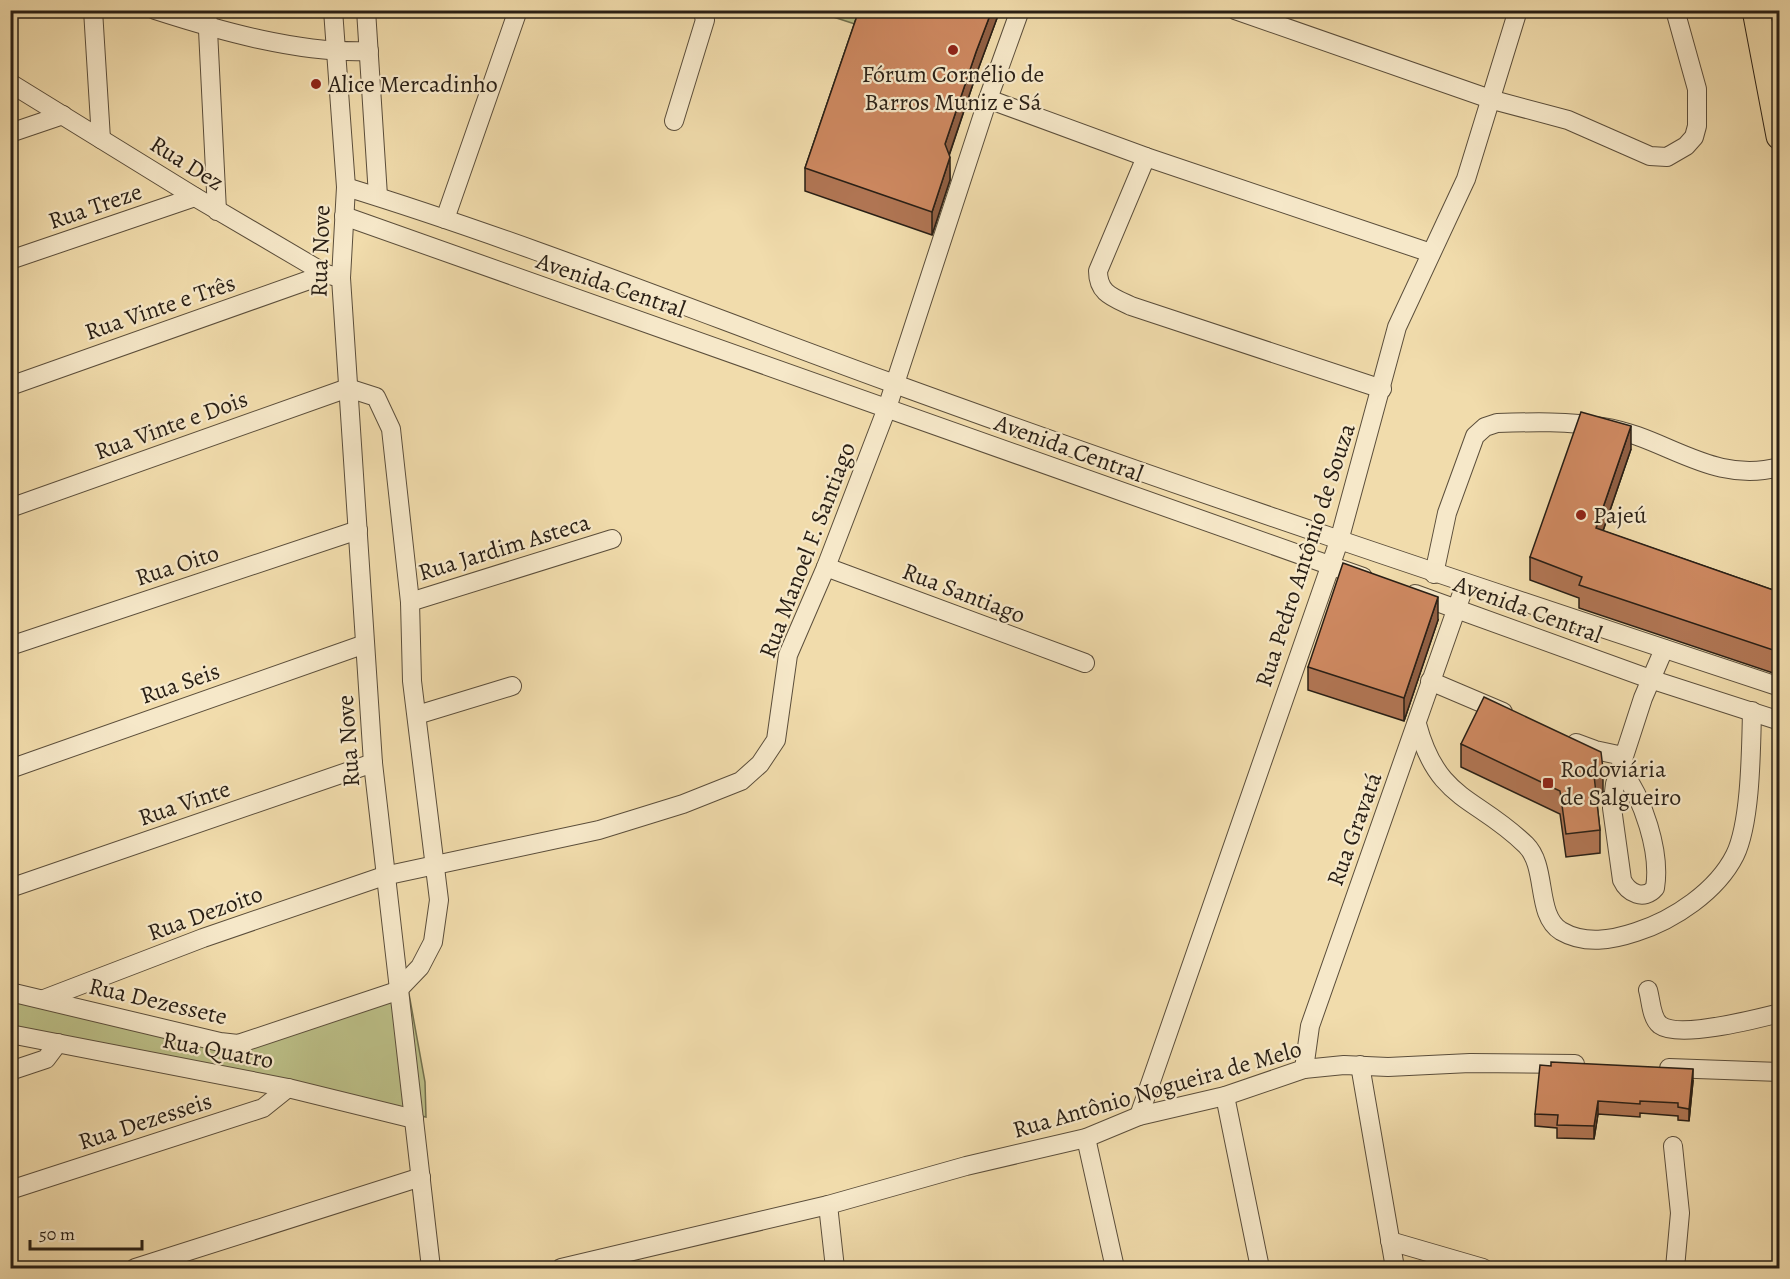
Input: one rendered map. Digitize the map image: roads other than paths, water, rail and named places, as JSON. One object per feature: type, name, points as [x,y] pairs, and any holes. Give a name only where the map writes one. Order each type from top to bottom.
[{"type":"highway","points":[[1756,10],[1779,136]]},
{"type":"street","points":[[93,10],[101,139]]},
{"type":"street","points":[[155,10],[207,19],[336,52],[369,51]]},
{"type":"street","name":"Rua Nove","points":[[333,10],[346,187],[344,216],[334,276],[348,388],[373,763],[430,1269]]},
{"type":"street","points":[[366,10],[378,196]]},
{"type":"street","points":[[445,219],[518,10]]},
{"type":"street","points":[[674,121],[705,20],[702,10]]},
{"type":"street","name":"Rua Manoel F. Santiago","points":[[384,876],[435,867],[599,830],[683,804],[741,781],[760,765],[776,740],[788,655],[826,567],[887,408],[988,99],[1020,10]]},
{"type":"street","points":[[1234,10],[1493,100],[1568,120],[1650,156],[1666,157],[1686,146],[1694,137],[1697,126],[1697,89],[1675,10]]},
{"type":"street","name":"Rua Pedro Antônio de Souza","points":[[1139,1116],[1340,541],[1397,327],[1466,180],[1493,100],[1518,10]]},
{"type":"street","points":[[207,19],[218,211]]},
{"type":"street","name":"Rua Dez","points":[[10,83],[218,211],[334,276]]},
{"type":"street","points":[[988,99],[1431,254]]},
{"type":"street","points":[[10,133],[63,115]]},
{"type":"street","points":[[1146,156],[1098,271],[1098,284],[1105,294],[1131,306],[1382,389]]},
{"type":"street","name":"Avenida Central","points":[[346,187],[445,219],[894,384],[1434,574],[1779,687]]},
{"type":"street","name":"Rua Treze","points":[[10,260],[195,197]]},
{"type":"street","name":"Avenida Central","points":[[344,216],[1330,567],[1458,607],[1650,679],[1779,721]]},
{"type":"street","name":"Rua Vinte e Três","points":[[10,386],[334,276]]},
{"type":"street","points":[[348,388],[376,397],[391,429],[410,602],[412,681],[439,900],[433,942],[420,967],[397,991]]},
{"type":"street","name":"Rua Vinte e Dois","points":[[10,508],[348,388]]},
{"type":"street","points":[[1434,574],[1447,513],[1475,436],[1485,428],[1497,423],[1604,427],[1656,442],[1710,466],[1738,472],[1761,472],[1779,467]]},
{"type":"street","name":"Rua Oito","points":[[10,645],[358,530]]},
{"type":"street","name":"Rua Jardim Asteca","points":[[410,602],[612,538]]},
{"type":"street","name":"Rua Santiago","points":[[826,567],[1084,663]]},
{"type":"street","name":"Rua Gravatá","points":[[1304,1069],[1310,1026],[1466,583]]},
{"type":"street","name":"Rua Seis","points":[[10,768],[365,644]]},
{"type":"street","points":[[1563,738],[1622,762],[1637,791],[1656,864],[1655,888],[1649,894],[1640,895],[1626,888],[1617,861],[1612,808],[1615,784],[1622,762],[1650,679],[1664,649]]},
{"type":"street","points":[[1431,681],[1522,720]]},
{"type":"street","points":[[417,715],[513,686]]},
{"type":"street","points":[[1417,724],[1424,752],[1449,788],[1514,834],[1531,850],[1538,866],[1550,918],[1554,924],[1560,930],[1576,937],[1593,941],[1620,937],[1652,927],[1678,913],[1702,894],[1734,856],[1742,835],[1752,711]]},
{"type":"street","name":"Rua Vinte","points":[[10,888],[373,763]]},
{"type":"street","name":"Rua Dezoito","points":[[44,999],[203,938],[384,876]]},
{"type":"street","points":[[1648,990],[1655,1019],[1660,1026],[1674,1029],[1733,1024],[1779,1013]]},
{"type":"street","name":"Rua Dezessete","points":[[44,999],[220,1042],[238,1044],[397,991]]},
{"type":"street","points":[[10,992],[44,999]]},
{"type":"street","name":"Rua Quatro","points":[[10,1034],[288,1088],[414,1119]]},
{"type":"street","points":[[10,1071],[46,1059],[58,1043]]},
{"type":"street","name":"Rua Antônio Nogueira de Melo","points":[[561,1269],[828,1205],[966,1166],[1086,1138],[1139,1116],[1226,1096],[1304,1069],[1360,1065],[1388,1067],[1527,1062],[1596,1065]]},
{"type":"street","points":[[1360,1065],[1395,1269]]},
{"type":"street","points":[[1653,1067],[1779,1072]]},
{"type":"street","name":"Rua Dezesseis","points":[[10,1190],[263,1108],[288,1088]]},
{"type":"street","points":[[1226,1096],[1260,1269]]},
{"type":"street","points":[[1086,1138],[1115,1269]]},
{"type":"street","points":[[1673,1146],[1680,1229],[1675,1269]]},
{"type":"street","points":[[135,1269],[421,1177]]},
{"type":"street","points":[[828,1205],[834,1269]]},
{"type":"street","points":[[1390,1241],[1483,1269]]},
{"type":"place","name":"Fórum Cornélio de Barros Muniz e Sá","points":[[953,50]]},
{"type":"place","name":"Alice Mercadinho","points":[[316,84]]},
{"type":"place","name":"Pajeú","points":[[1581,515]]},
{"type":"place","name":"Rodoviária de Salgueiro","points":[[1548,783]]}]
